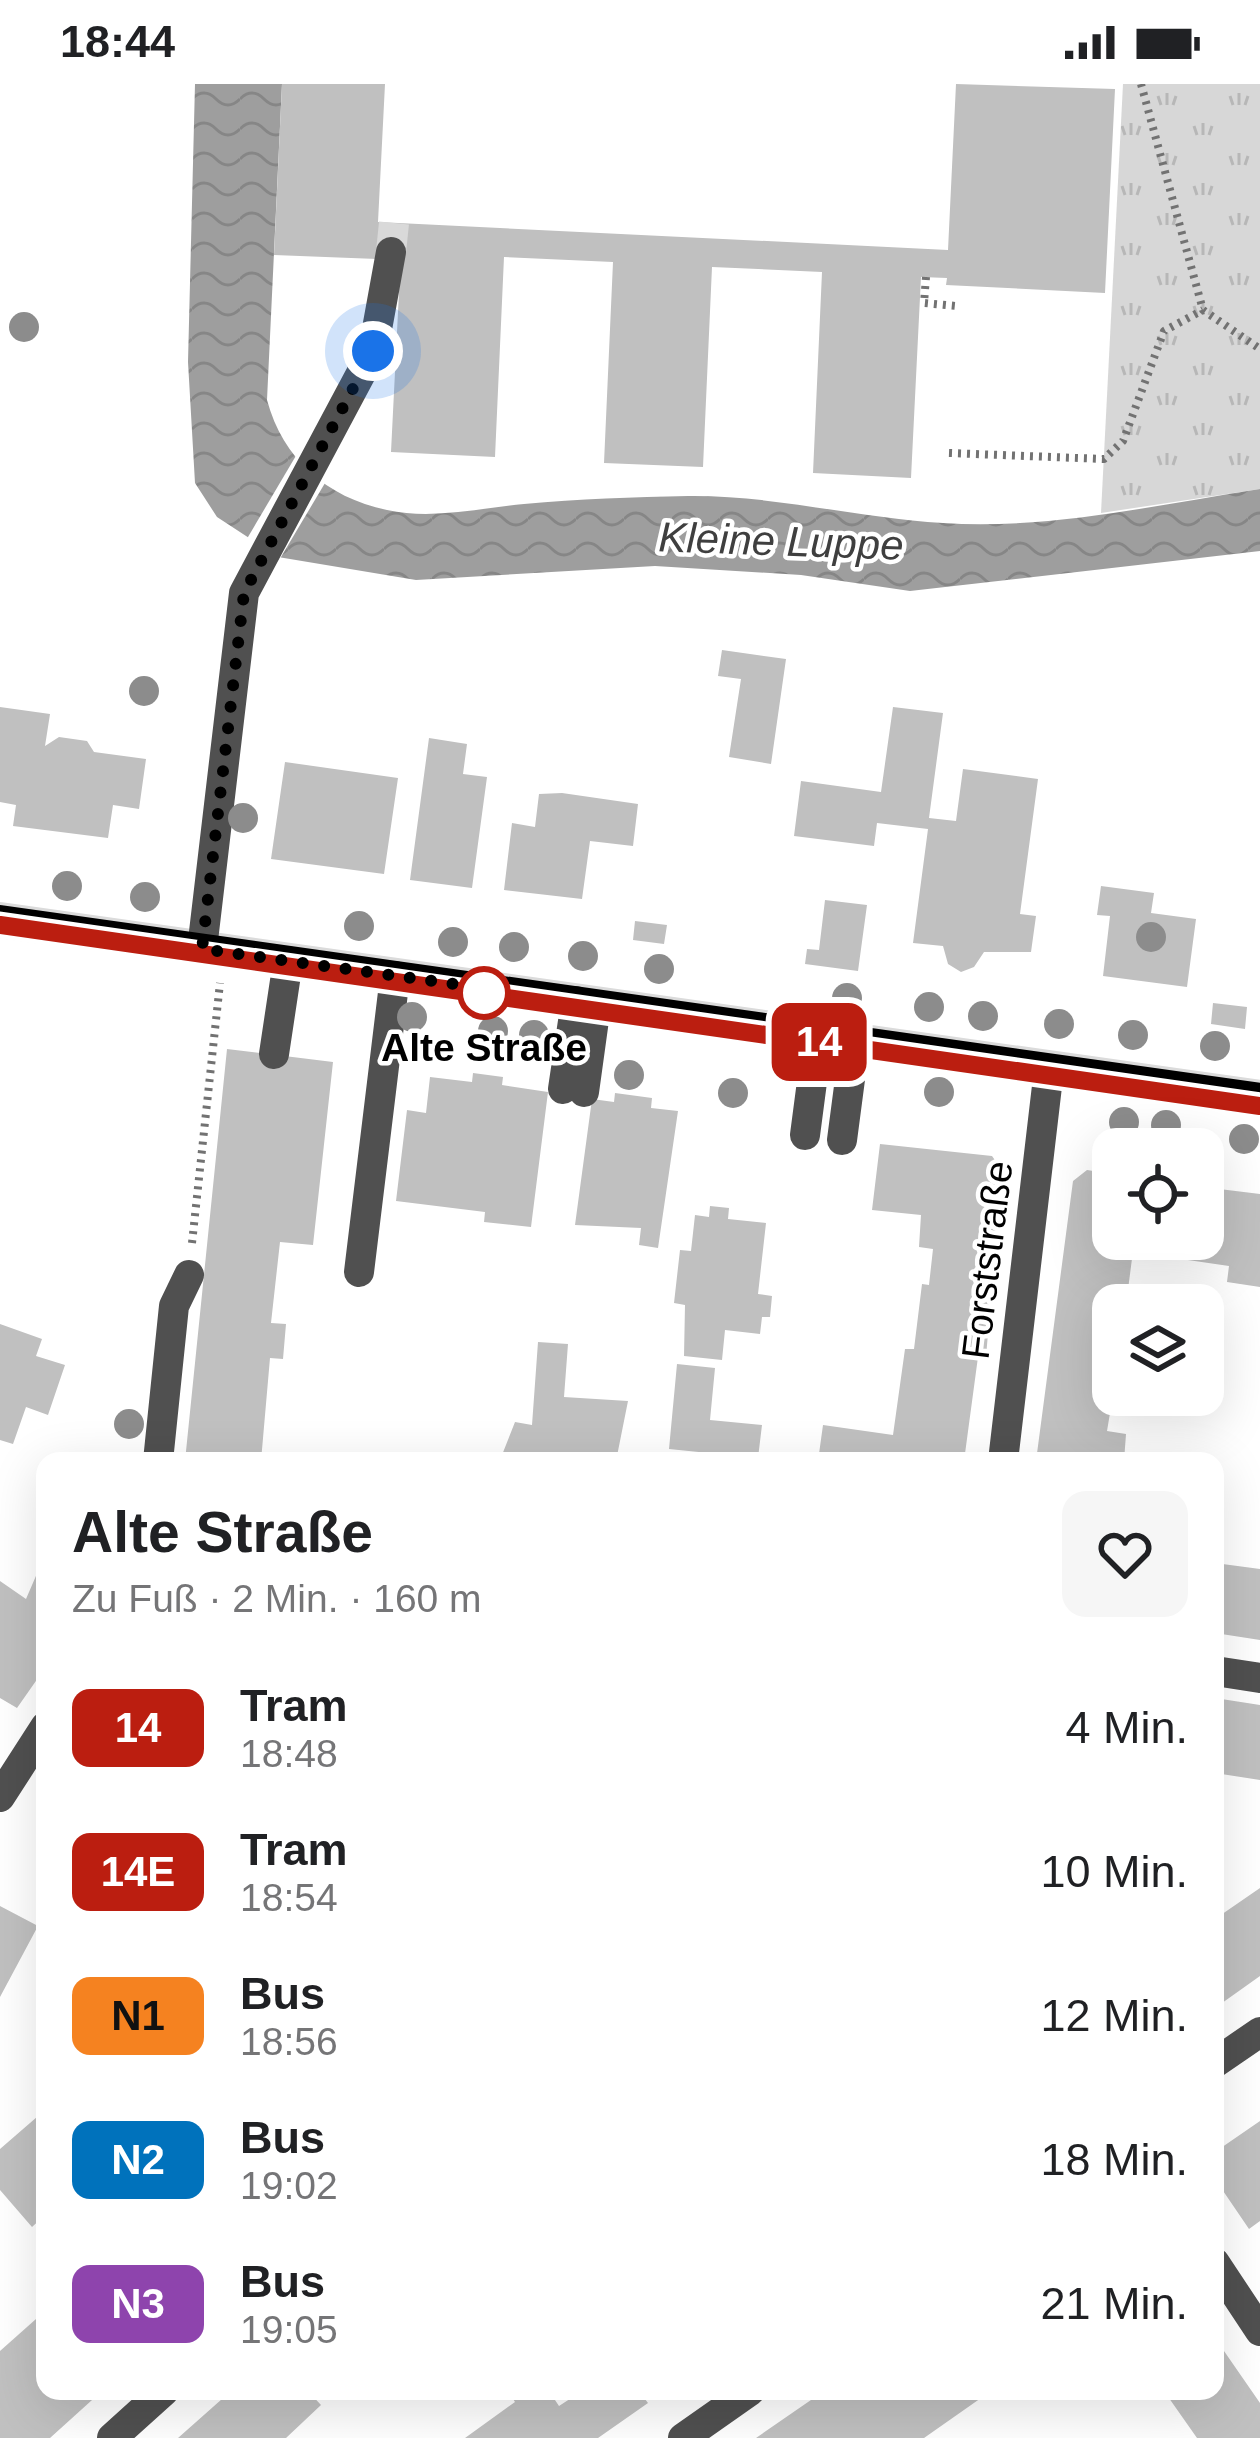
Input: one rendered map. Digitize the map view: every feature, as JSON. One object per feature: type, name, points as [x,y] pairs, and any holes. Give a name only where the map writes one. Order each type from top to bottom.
[{"type":"main road","points":[[0,920],[1260,1098]]},
{"type":"street","points":[[213,950],[244,593],[261,553],[373,351],[391,252]]},
{"type":"street","points":[[274,1054],[288,961]]},
{"type":"street","points":[[359,1271],[395,976]]},
{"type":"street","points":[[573,1090],[586,1003]]},
{"type":"street","points":[[806,1135],[818,1036]]},
{"type":"street","points":[[842,1140],[855,1041]]},
{"type":"street","name":"Forststraße","points":[[1004,1452],[1049,1069]]},
{"type":"street","points":[[159,1452],[174,1306],[189,1275]]},
{"type":"street","points":[[1224,1672],[1260,1678]]},
{"type":"street","points":[[0,1796],[36,1741]]},
{"type":"street","points":[[1224,2057],[1260,2032]]},
{"type":"street","points":[[1224,2277],[1260,2331]]},
{"type":"street","points":[[112,2438],[154,2400]]},
{"type":"street","points":[[683,2438],[737,2400]]},
{"type":"path","points":[[1141,84],[1203,310],[1260,349]]},
{"type":"path","points":[[926,277],[924,303],[956,306]]},
{"type":"path","points":[[949,453],[1104,459],[1123,441],[1165,331],[1203,310]]},
{"type":"path","points":[[189,1275],[213,950]]},
{"type":"green space","points":[[1123,84],[1260,84],[1260,489],[1101,513]]},
{"type":"water","name":"Kleine Luppe","points":[[195,84],[282,84],[267,400],[296,457],[345,496],[387,510],[421,514],[586,500],[720,497],[983,524],[1102,515],[1260,489],[1260,551],[910,591],[801,575],[655,566],[416,580],[278,557],[217,517],[195,483],[188,362]]},
{"type":"pier","points":[[297,454],[328,478],[278,562],[245,542]]},
{"type":"building","points":[[282,84],[385,84],[378,222],[948,250],[956,84],[1115,89],[1105,293],[946,285],[947,278],[921,277],[911,478],[813,473],[822,272],[712,267],[703,467],[604,463],[613,262],[504,257],[495,457],[391,452],[401,252],[377,259],[274,255]]},
{"type":"building","points":[[722,650],[786,659],[771,764],[729,757],[741,679],[718,676]]},
{"type":"building","points":[[0,707],[50,714],[45,746],[59,737],[87,741],[94,752],[146,759],[139,809],[113,805],[108,838],[13,826],[16,805],[0,802]]},
{"type":"building","points":[[893,707],[943,713],[929,818],[956,821],[963,769],[1038,779],[1020,914],[1036,916],[1031,952],[984,952],[974,967],[961,972],[948,964],[943,946],[913,943],[928,829],[877,823],[874,846],[794,836],[801,781],[881,792]]},
{"type":"building","points":[[429,738],[467,744],[463,774],[487,777],[472,888],[410,880]]},
{"type":"building","points":[[285,762],[398,778],[384,874],[271,859]]},
{"type":"building","points":[[539,794],[638,804],[633,846],[590,841],[582,899],[504,890],[512,823],[535,827]]},
{"type":"building","points":[[1101,886],[1154,893],[1151,913],[1196,919],[1187,987],[1103,976],[1110,916],[1097,915]]},
{"type":"building","points":[[825,900],[867,905],[858,971],[805,964],[807,949],[819,950]]},
{"type":"building","points":[[635,921],[667,925],[664,944],[633,940]]},
{"type":"building","points":[[1213,1003],[1247,1007],[1245,1029],[1211,1024]]},
{"type":"building","points":[[227,1049],[333,1062],[313,1245],[280,1242],[271,1323],[286,1324],[283,1359],[270,1358],[262,1452],[186,1452]]},
{"type":"building","points":[[473,1073],[503,1077],[502,1085],[548,1092],[531,1227],[484,1222],[485,1212],[396,1201],[407,1110],[426,1113],[430,1077],[472,1082]]},
{"type":"building","points":[[615,1093],[652,1098],[651,1108],[678,1111],[658,1248],[639,1245],[641,1228],[575,1225],[592,1099],[614,1102]]},
{"type":"building","points":[[880,1144],[992,1156],[1002,1170],[986,1357],[978,1357],[965,1452],[819,1452],[823,1425],[893,1435],[905,1349],[914,1349],[922,1284],[929,1285],[933,1249],[919,1247],[921,1215],[872,1210]]},
{"type":"building","points":[[1092,1171],[1092,1260],[1132,1260],[1129,1284],[1092,1284],[1092,1416],[1110,1416],[1107,1431],[1126,1434],[1125,1452],[1037,1452],[1073,1181]]},
{"type":"building","points":[[1224,1190],[1260,1194],[1260,1287],[1227,1282],[1229,1266],[1188,1260],[1224,1260]]},
{"type":"building","points":[[710,1206],[729,1208],[728,1219],[766,1223],[758,1294],[772,1296],[770,1317],[762,1317],[760,1334],[725,1330],[722,1360],[684,1356],[685,1305],[674,1303],[680,1250],[691,1251],[695,1215],[709,1217]]},
{"type":"building","points":[[0,1324],[42,1339],[36,1356],[65,1365],[48,1415],[26,1407],[13,1444],[0,1440]]},
{"type":"building","points":[[538,1342],[568,1344],[564,1397],[628,1401],[618,1452],[503,1452],[515,1422],[532,1425]]},
{"type":"building","points":[[677,1364],[715,1368],[710,1420],[762,1425],[759,1452],[669,1449]]},
{"type":"building","points":[[1224,1564],[1260,1569],[1260,1640],[1224,1634]]},
{"type":"building","points":[[36,1576],[36,1681],[17,1708],[0,1698],[0,1581],[26,1599]]},
{"type":"building","points":[[1224,1699],[1260,1705],[1260,1780],[1224,1774]]},
{"type":"building","points":[[1260,1888],[1260,1976],[1224,2002],[1224,1913]]},
{"type":"building","points":[[0,1906],[36,1925],[36,1930],[0,1997]]},
{"type":"building","points":[[36,2118],[36,2223],[32,2227],[0,2190],[0,2149]]},
{"type":"building","points":[[1260,2121],[1260,2221],[1249,2229],[1224,2192],[1224,2146]]},
{"type":"building","points":[[36,2319],[36,2400],[92,2400],[50,2438],[0,2438],[0,2351]]},
{"type":"building","points":[[1224,2351],[1260,2403],[1260,2438],[1197,2438],[1170,2400],[1224,2400]]},
{"type":"building","points":[[221,2400],[316,2400],[321,2405],[286,2438],[178,2438]]},
{"type":"building","points":[[555,2400],[559,2406],[568,2400],[648,2403],[598,2438],[465,2438],[515,2402]]},
{"type":"building","points":[[811,2400],[978,2400],[924,2438],[756,2438]]},
{"type":"tunnel","points":[[391,252],[394,223]]},
{"type":"tram line","points":[[0,925],[1260,1106]]},
{"type":"tram line","name":"14","points":[[0,925],[1260,1106]]},
{"type":"tram line","points":[[999,1050],[1260,1087]]},
{"type":"place","name":"Alte Straße","points":[[484,993]]},
{"type":"route","points":[[373,351],[261,553],[244,593],[202,949],[484,988],[484,993]]}]
